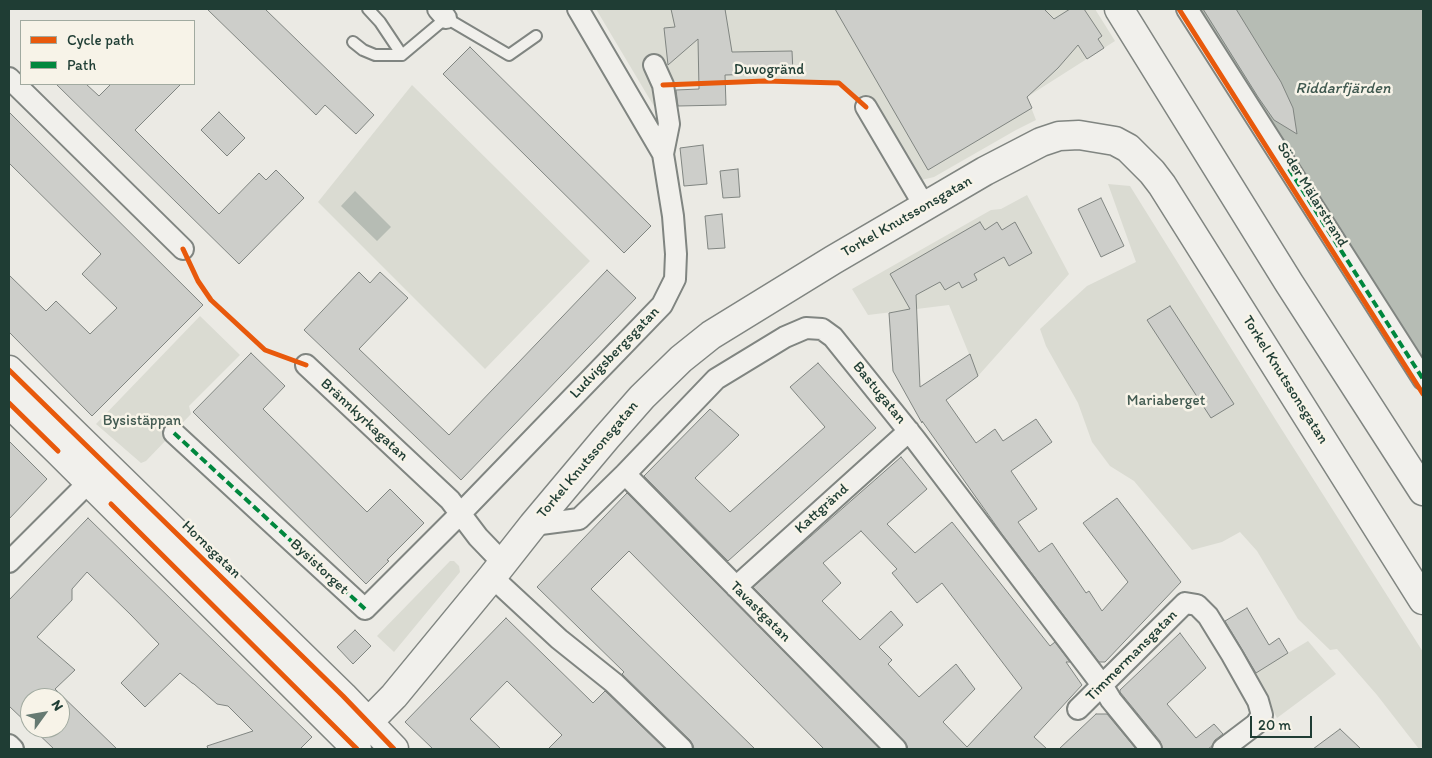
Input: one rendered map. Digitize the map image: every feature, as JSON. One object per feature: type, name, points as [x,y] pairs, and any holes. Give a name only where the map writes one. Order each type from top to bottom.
[{"type":"street","name":"Ludvigsbergsgatan","points":[[578,9],[664,154]]},
{"type":"street","points":[[1119,9],[1289,283],[1423,491]]},
{"type":"street","points":[[1187,9],[1423,379]]},
{"type":"street","name":"Ludvigsbergsgatan","points":[[460,513],[662,304],[675,279],[676,254],[673,216],[664,154],[669,124],[663,85],[654,65]]},
{"type":"street","points":[[9,78],[183,249]]},
{"type":"street","points":[[866,107],[924,207]]},
{"type":"street","name":"Torkel Knutssonsgatan","points":[[349,747],[394,696],[533,525],[642,397],[688,353],[741,316],[924,207],[1022,151],[1059,136],[1080,135],[1115,141],[1128,148],[1152,172],[1423,600]]},
{"type":"street","name":"Bastugatan","points":[[533,525],[579,519],[716,379],[785,337],[806,328],[822,329],[833,337],[909,431],[1102,685],[1111,700],[1151,749]]},
{"type":"street","name":"Brännkyrkagatan","points":[[306,365],[450,500],[478,538],[498,570],[559,639],[614,683],[682,749]]},
{"type":"street","name":"Hornsgatan","points":[[9,370],[97,473],[349,747]]},
{"type":"street","name":"Hornsgatan","points":[[9,404],[97,473],[369,723],[394,749]]},
{"type":"street","name":"Kattgränd","points":[[736,587],[909,431]]},
{"type":"street","name":"Bysistorget","points":[[174,433],[365,609],[460,513]]},
{"type":"street","points":[[9,562],[97,473]]},
{"type":"street","name":"Tavastgatan","points":[[625,474],[896,749]]},
{"type":"street","name":"Timmermansgatan","points":[[1078,709],[1185,603],[1197,605],[1208,616],[1232,655],[1258,701],[1262,715],[1256,724],[1223,749]]},
{"type":"street","points":[[9,745],[13,749]]},
{"type":"lane","points":[[368,9],[380,22],[402,55]]},
{"type":"lane","points":[[353,42],[363,50],[375,55],[402,55],[442,13],[509,55],[536,36]]},
{"type":"shaded area","points":[[596,9],[1095,9],[1115,41],[1027,97],[1036,120],[934,177],[909,183],[864,108],[839,85],[765,83],[666,85],[655,108]]},
{"type":"shaded area","points":[[1027,195],[1069,274],[978,376],[949,305],[868,315],[852,289],[991,210],[1001,209]]},
{"type":"green space","points":[[412,85],[590,261],[485,369],[318,202]]},
{"type":"green space","name":"Mariaberget","points":[[1108,184],[1130,186],[1423,652],[1423,747],[1419,749],[1377,695],[1337,649],[1330,650],[1298,619],[1257,551],[1240,532],[1222,542],[1192,550],[1134,481],[1110,466],[1092,442],[1078,403],[1046,346],[1040,329],[1087,286],[1136,262]]},
{"type":"green space","name":"Bysistäppan","points":[[200,316],[240,355],[189,406],[191,414],[146,461],[141,463],[96,424]]},
{"type":"green space","points":[[450,561],[454,561],[459,566],[460,572],[394,652],[377,636]]},
{"type":"green space","points":[[1308,641],[1336,674],[1277,718],[1253,674]]},
{"type":"water","name":"Riddarfjärden","points":[[1198,9],[1423,9],[1423,364]]},
{"type":"water","points":[[355,191],[391,227],[377,241],[341,206]]},
{"type":"building","points":[[207,9],[265,9],[374,115],[356,134],[325,105],[316,115]]},
{"type":"building","points":[[671,9],[725,9],[732,52],[792,51],[793,73],[725,75],[726,105],[678,106],[676,90],[699,89],[698,39],[668,65],[664,28],[675,27]]},
{"type":"building","points":[[835,9],[1044,9],[1054,19],[1070,9],[1084,9],[1102,36],[1098,39],[1104,48],[1087,59],[1078,45],[1058,68],[1027,97],[1032,108],[928,170]]},
{"type":"building","points":[[1203,9],[1236,9],[1281,82],[1293,108],[1297,134],[1274,120]]},
{"type":"building","points":[[470,47],[651,226],[624,253],[443,74]]},
{"type":"building","points":[[57,85],[87,85],[99,96],[110,85],[180,85],[135,130],[219,214],[259,173],[266,180],[276,170],[304,198],[239,264]]},
{"type":"building","points":[[9,112],[203,305],[92,416],[9,332],[9,275],[46,311],[56,301],[90,334],[117,308],[82,274],[101,254],[9,163]]},
{"type":"building","points":[[219,112],[245,138],[227,156],[201,130]]},
{"type":"building","points":[[703,145],[707,184],[684,186],[680,148]]},
{"type":"building","points":[[738,169],[740,197],[723,198],[720,171]]},
{"type":"building","points":[[1101,198],[1124,246],[1101,257],[1078,209]]},
{"type":"building","points":[[722,214],[725,248],[708,249],[705,216]]},
{"type":"building","points":[[980,222],[985,230],[997,222],[1002,230],[1015,222],[1032,253],[1009,266],[1004,257],[974,274],[977,280],[962,288],[959,282],[945,290],[940,282],[916,295],[920,387],[970,354],[978,376],[946,400],[976,443],[995,429],[1003,441],[1036,419],[1052,442],[1011,471],[1037,509],[1018,522],[1039,552],[1052,543],[1086,593],[1089,591],[1102,611],[1128,582],[1083,523],[1117,498],[1181,582],[1105,662],[1099,662],[1002,534],[922,421],[922,423],[893,371],[889,313],[910,309],[890,274]]},
{"type":"building","points":[[607,270],[636,298],[461,480],[304,330],[359,272],[370,283],[380,272],[408,298],[359,349],[449,435]]},
{"type":"building","points":[[1170,306],[1234,404],[1211,418],[1147,320]]},
{"type":"building","points":[[251,353],[285,386],[263,409],[367,512],[390,489],[424,523],[366,584],[193,412]]},
{"type":"building","points":[[818,363],[876,428],[728,561],[644,476],[710,409],[739,435],[695,478],[730,512],[825,427],[790,387]]},
{"type":"building","points":[[9,441],[47,479],[9,519]]},
{"type":"building","points":[[901,457],[927,489],[887,524],[915,553],[952,522],[1050,646],[1055,642],[1070,662],[1066,662],[1082,685],[1034,737],[1047,749],[908,749],[904,741],[753,587]],"holes":[[[861,531],[897,569],[892,573],[917,603],[942,583],[1022,688],[967,747],[943,722],[975,689],[956,664],[919,697],[888,664],[892,660],[879,647],[903,625],[891,611],[860,640],[822,601],[841,583],[823,563]]]},
{"type":"building","points":[[627,493],[880,749],[824,749],[629,551],[591,589],[755,749],[694,749],[690,740],[537,587]]},
{"type":"building","points":[[88,518],[312,737],[300,749],[208,749],[207,746],[253,731],[228,706],[217,704],[180,673],[145,707],[121,683],[159,644],[87,572],[72,589],[72,600],[37,637],[75,670],[56,688],[20,688],[20,716],[9,706],[9,600]]},
{"type":"building","points":[[1247,608],[1269,645],[1279,638],[1288,653],[1256,673],[1225,621]]},
{"type":"building","points":[[506,618],[593,703],[605,691],[665,749],[548,749],[562,735],[507,681],[470,719],[501,749],[433,749],[405,722]]},
{"type":"building","points":[[355,630],[371,646],[353,664],[337,647]]},
{"type":"building","points":[[1180,633],[1206,668],[1167,704],[1196,738],[1214,724],[1223,734],[1208,749],[1163,749],[1160,741],[1120,692]]},
{"type":"building","points":[[70,704],[117,749],[54,749],[42,738],[70,738]]},
{"type":"building","points":[[1096,714],[1107,714],[1136,749],[1059,749]]},
{"type":"building","points":[[1340,729],[1361,749],[1313,749]]},
{"type":"marked path","points":[[1289,169],[1423,379]]},
{"type":"marked path","points":[[174,433],[365,609]]},
{"type":"cycle path","name":"Söder Mälarstrand","points":[[1179,9],[1423,394]]},
{"type":"cycle path","name":"Duvogränd","points":[[663,85],[765,81],[839,83],[866,107]]},
{"type":"cycle path","points":[[183,249],[198,281],[211,300],[265,350],[306,365]]},
{"type":"cycle path","points":[[9,370],[343,696],[394,749]]},
{"type":"cycle path","points":[[9,403],[58,451]]},
{"type":"cycle path","points":[[111,504],[357,749]]}]
